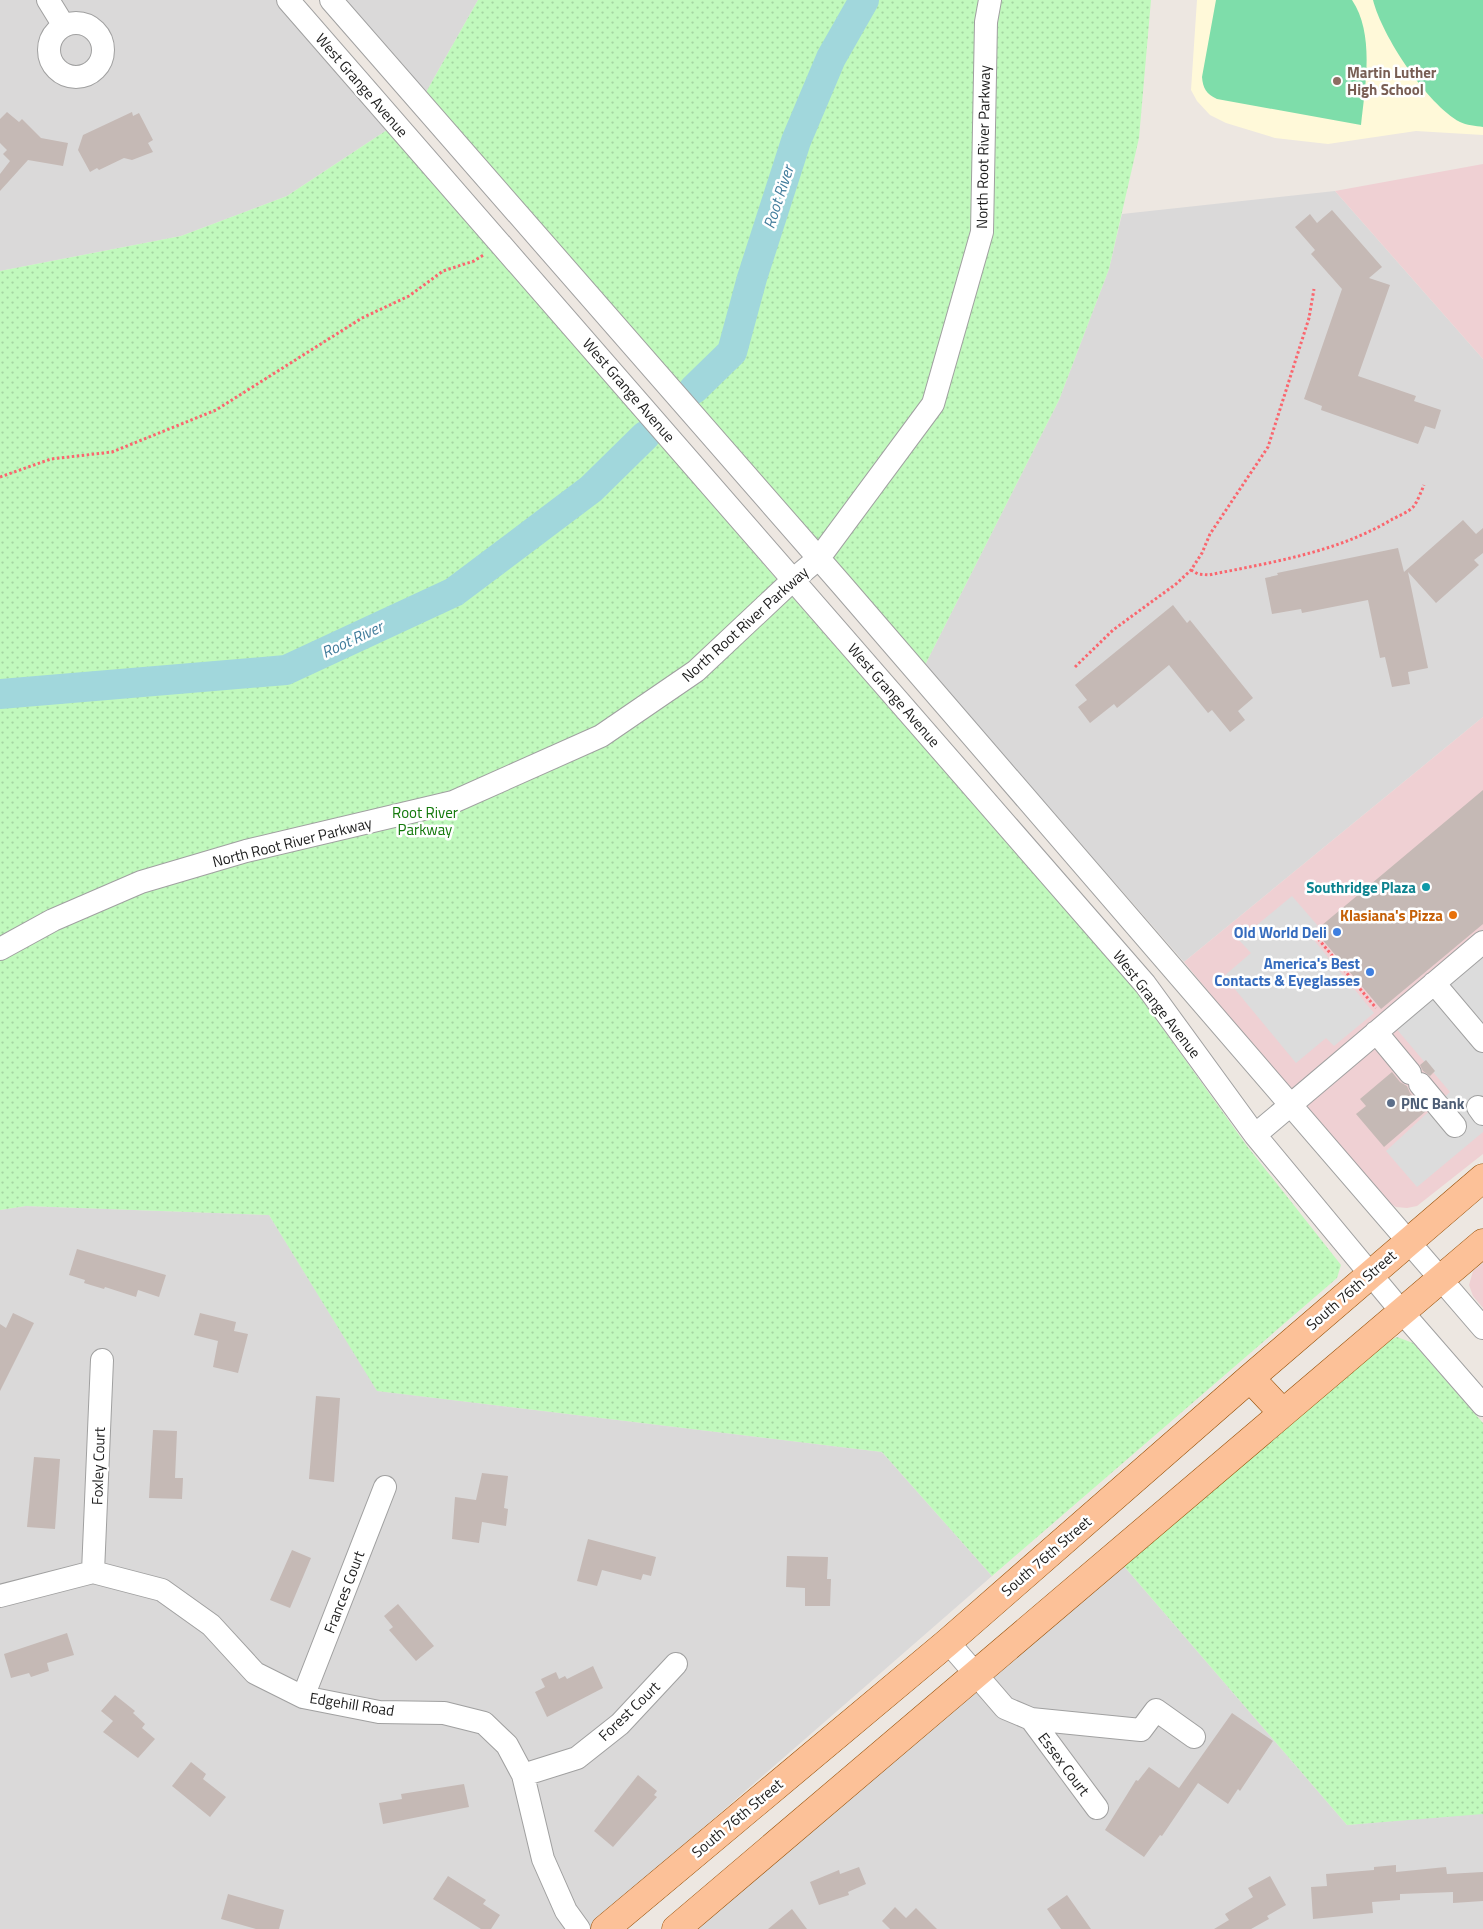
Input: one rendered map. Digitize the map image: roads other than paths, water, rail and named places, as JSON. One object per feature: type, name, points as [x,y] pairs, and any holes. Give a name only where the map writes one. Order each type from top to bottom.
[{"type":"main road","name":"South 76th Street","points":[[605,1929],[948,1642],[1250,1378],[1483,1178]]},
{"type":"main road","points":[[676,1929],[976,1675],[1281,1411],[1483,1243]]},
{"type":"main road","points":[[1250,1378],[1281,1411]]},
{"type":"street","points":[[48,0],[64,26]]},
{"type":"street","name":"West Grange Avenue","points":[[288,0],[1145,984],[1255,1135],[1402,1312],[1483,1405]]},
{"type":"street","points":[[331,0],[819,558],[1483,1328]]},
{"type":"street","name":"North Root River Parkway","points":[[0,949],[53,920],[141,882],[246,851],[453,802],[601,736],[696,672],[794,579],[819,558],[933,404],[982,232],[986,22],[990,0]]},
{"type":"street","points":[[654,419],[679,398]]},
{"type":"street","points":[[1255,1135],[1378,1022],[1434,983],[1483,942]]},
{"type":"street","points":[[1434,983],[1483,1041]]},
{"type":"street","points":[[1378,1022],[1415,1079],[1455,1126]]},
{"type":"street","name":"Foxley Court","points":[[93,1572],[102,1360]]},
{"type":"street","name":"Frances Court","points":[[303,1697],[385,1487]]},
{"type":"street","name":"Edgehill Road","points":[[0,1596],[93,1572],[162,1590],[211,1625],[255,1672],[303,1697],[379,1712],[444,1713],[484,1723],[507,1745],[523,1775],[543,1859],[566,1911],[579,1929]]},
{"type":"street","name":"Essex Court","points":[[948,1642],[1005,1708],[1031,1719],[1141,1730],[1156,1710],[1194,1737]]},
{"type":"street","name":"Forest Court","points":[[523,1775],[577,1758],[620,1724],[676,1664]]},
{"type":"street","name":"Essex Court","points":[[1031,1719],[1097,1808]]},
{"type":"waterway","name":"Root River","points":[[694,389],[732,352],[752,278],[796,141],[831,58],[864,0]]},
{"type":"waterway","name":"Root River","points":[[0,694],[286,670],[454,592],[591,489],[645,436]]},
{"type":"place","name":"Martin Luther High School","points":[[1337,81]]},
{"type":"place","name":"Southridge Plaza","points":[[1426,887]]},
{"type":"place","name":"Klasiana's Pizza","points":[[1453,915]]},
{"type":"place","name":"Old World Deli","points":[[1337,932]]},
{"type":"place","name":"America's Best Contacts & Eyeglasses","points":[[1370,972]]},
{"type":"place","name":"PNC Bank","points":[[1391,1103]]},
{"type":"park label","name":"Root River Parkway","points":[[425,820]]}]
